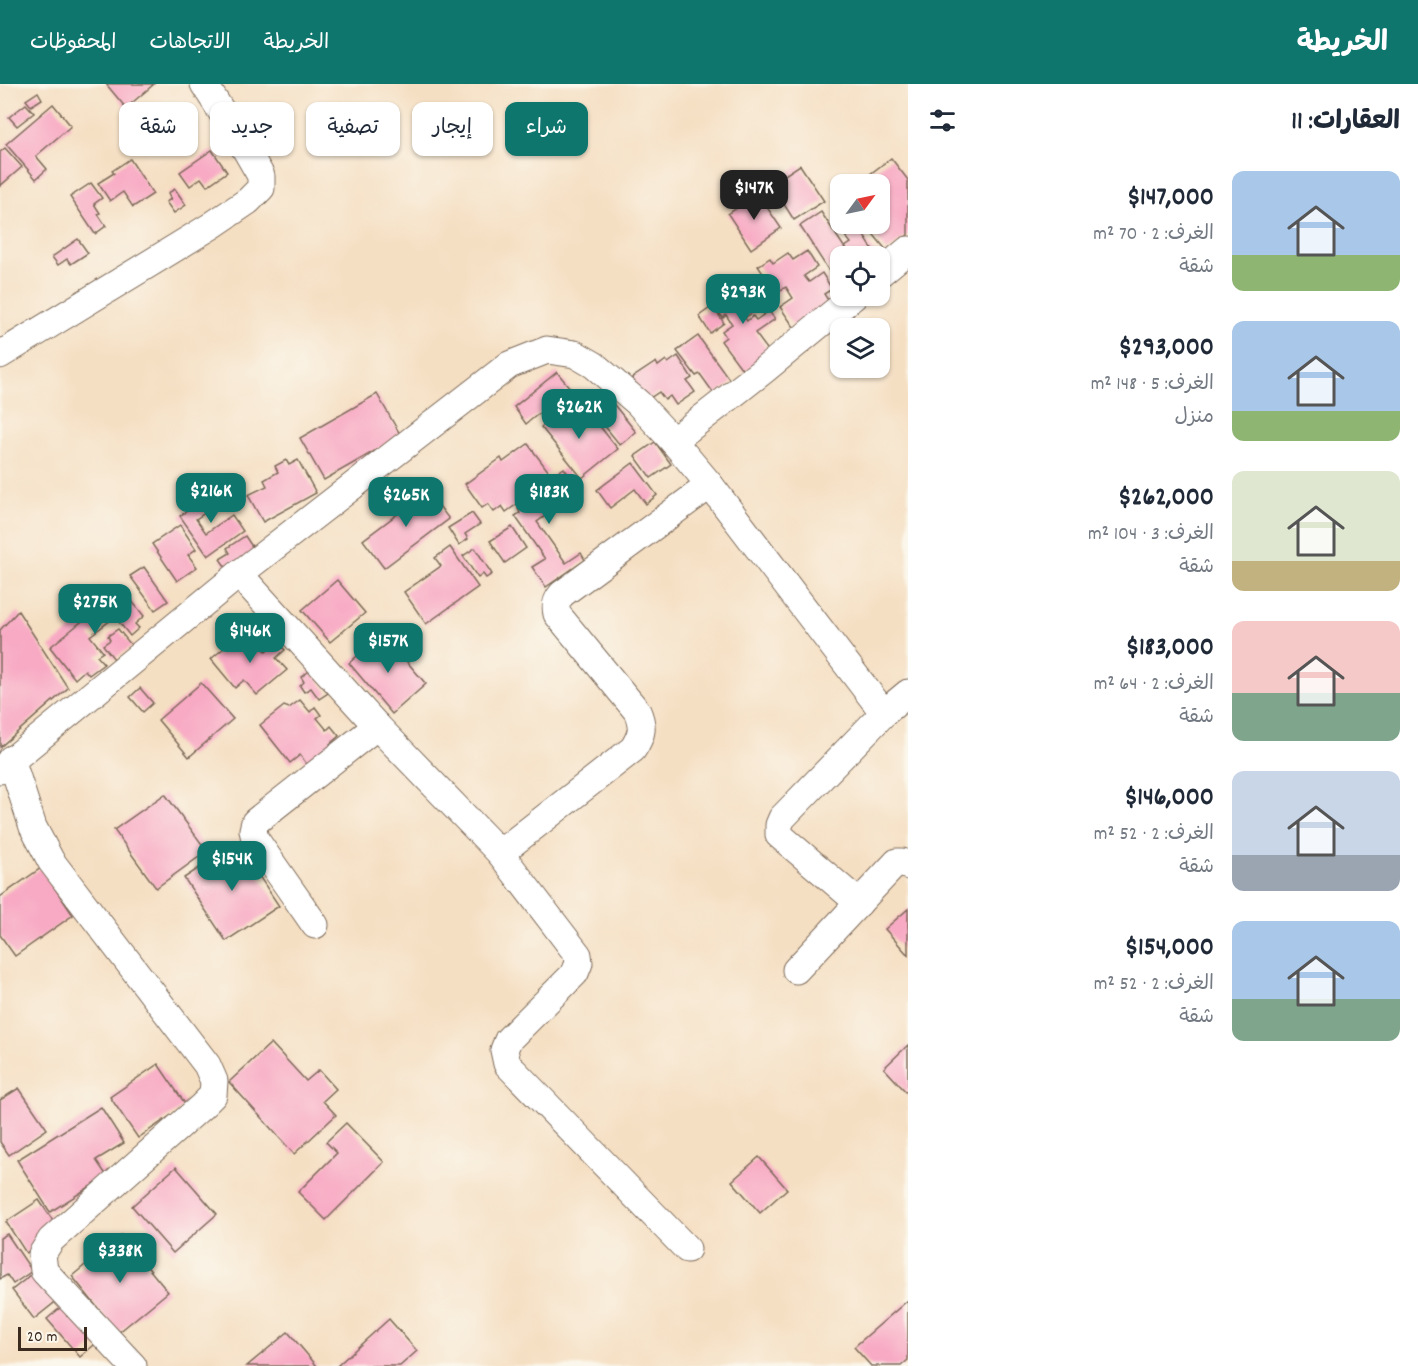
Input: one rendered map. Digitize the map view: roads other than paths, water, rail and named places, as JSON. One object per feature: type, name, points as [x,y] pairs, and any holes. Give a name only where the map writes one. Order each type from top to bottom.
[{"type":"street","points":[[6,342],[211,226],[248,201],[261,188],[261,176],[204,84]]},
{"type":"street","points":[[890,265],[908,250]]},
{"type":"street","points":[[674,441],[842,306]]},
{"type":"street","points":[[133,1366],[44,1271],[42,1254],[51,1240],[213,1095],[214,1081],[207,1065],[51,861],[33,827],[6,764],[239,574],[509,365],[547,350],[575,354],[594,365],[638,402],[710,485],[884,713]]},
{"type":"street","points":[[500,854],[633,749],[640,738],[642,723],[637,711],[557,614],[555,608],[557,599],[710,485]]},
{"type":"street","points":[[239,574],[377,726],[500,854],[578,955],[579,963],[575,973],[508,1040],[504,1050],[507,1064],[687,1249]]},
{"type":"street","points":[[859,903],[779,835],[779,825],[782,818],[884,713],[908,693]]},
{"type":"street","points":[[315,926],[255,839],[253,830],[255,822],[377,726]]},
{"type":"street","points":[[796,970],[897,862],[908,866]]}]
